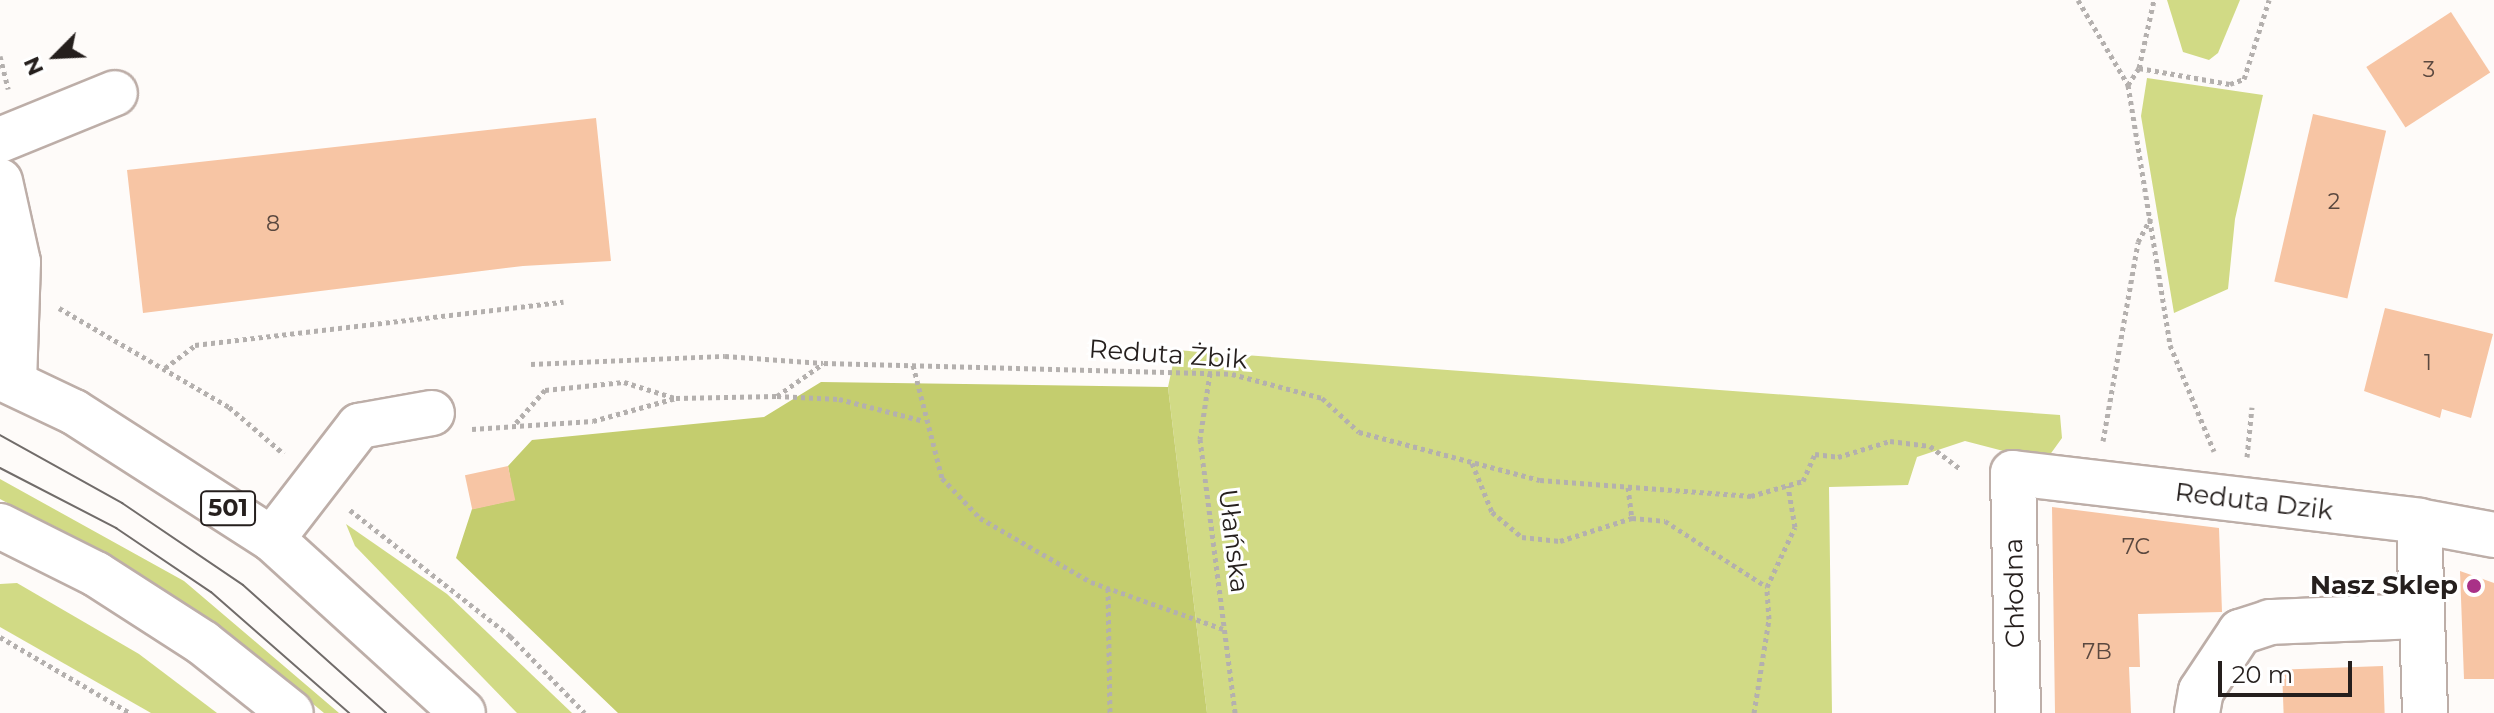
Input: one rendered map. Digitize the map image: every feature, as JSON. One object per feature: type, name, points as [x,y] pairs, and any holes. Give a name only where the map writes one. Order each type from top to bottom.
[{"type":"street","points":[[0,140],[115,93]]},
{"type":"street","points":[[0,181],[18,262],[7,380]]},
{"type":"street","name":"501","points":[[7,380],[74,412],[272,539],[463,713]]},
{"type":"street","points":[[272,539],[359,426],[432,413]]},
{"type":"street","name":"Reduta Dzik","points":[[2013,473],[2419,521],[2494,535]]},
{"type":"street","name":"Chłodna","points":[[2013,473],[2018,713]]},
{"type":"street","points":[[2419,521],[2425,713]]},
{"type":"street","points":[[0,526],[96,574],[203,643],[291,713]]},
{"type":"street","points":[[2197,713],[2201,691],[2240,632],[2270,622],[2422,616]]},
{"type":"path","points":[[2078,0],[2128,85],[2152,217],[2170,345],[2217,459]]},
{"type":"path","points":[[2128,85],[2139,68],[2154,0]]},
{"type":"path","points":[[2139,68],[2230,84],[2244,79],[2269,0]]},
{"type":"path","points":[[2102,444],[2138,242],[2152,217]]},
{"type":"path","points":[[165,368],[195,345],[563,302]]},
{"type":"path","name":"Reduta Żbik","points":[[531,364],[725,356],[824,363],[1210,373],[1322,398],[1359,432],[1540,480],[1751,496],[1788,485]]},
{"type":"path","points":[[777,396],[824,363]]},
{"type":"path","points":[[913,365],[924,421],[942,478],[980,518],[1091,582],[1223,629]]},
{"type":"path","name":"Ułańska","points":[[1210,373],[1200,439],[1235,713]]},
{"type":"path","points":[[516,423],[545,390],[624,382],[676,398]]},
{"type":"path","points":[[432,413],[474,430],[516,423],[593,421],[676,398],[777,396],[839,399],[924,421]]},
{"type":"path","points":[[2246,462],[2252,407]]},
{"type":"path","points":[[1754,713],[1769,619],[1767,587],[1795,527],[1788,485],[1803,481],[1815,454],[1838,457],[1890,441],[1930,446],[1961,469]]},
{"type":"path","points":[[1472,462],[1492,512],[1522,537],[1560,541],[1632,518],[1665,521],[1767,587]]},
{"type":"path","points":[[1628,487],[1632,518]]},
{"type":"path","points":[[1108,588],[1110,713]]},
{"type":"path","points":[[0,637],[130,713]]},
{"type":"green space","points":[[2167,0],[2240,0],[2218,53],[2209,60],[2183,52]]},
{"type":"green space","points":[[2147,78],[2263,95],[2235,219],[2228,289],[2174,313],[2141,116]]},
{"type":"green space","points":[[1176,350],[2060,415],[2062,438],[2049,456],[2015,454],[1965,441],[1917,457],[1908,485],[1829,487],[1832,713],[1207,713],[1168,387]]},
{"type":"green space","points":[[821,382],[1168,387],[1207,713],[618,713],[456,558],[472,509],[514,500],[508,466],[532,440],[764,417]]},
{"type":"green space","points":[[0,479],[184,581],[339,713],[324,713],[236,640],[148,579],[0,499]]},
{"type":"green space","points":[[346,524],[447,594],[572,713],[517,713],[355,546]]},
{"type":"green space","points":[[17,583],[139,654],[217,713],[151,713],[0,627],[0,584]]},
{"type":"building","points":[[2451,12],[2490,72],[2406,127],[2366,67]]},
{"type":"building","points":[[2313,114],[2386,131],[2347,298],[2274,282]]},
{"type":"building","points":[[596,118],[611,261],[523,266],[143,313],[127,170]]},
{"type":"building","points":[[2385,308],[2493,334],[2471,418],[2442,409],[2440,418],[2364,391]]},
{"type":"building","points":[[508,466],[515,500],[472,509],[465,475]]},
{"type":"building","points":[[2052,507],[2219,528],[2222,612],[2138,614],[2140,667],[2129,667],[2131,713],[2055,713]]},
{"type":"building","points":[[2460,571],[2494,583],[2494,679],[2464,679]]},
{"type":"building","points":[[2383,666],[2385,713],[2284,713],[2282,670]]},
{"type":"tram line","points":[[0,435],[122,503],[243,585],[386,713]]},
{"type":"tram line","points":[[0,468],[116,528],[211,592],[349,713]]},
{"type":"place","name":"Nasz Sklep","points":[[2474,586]]}]
